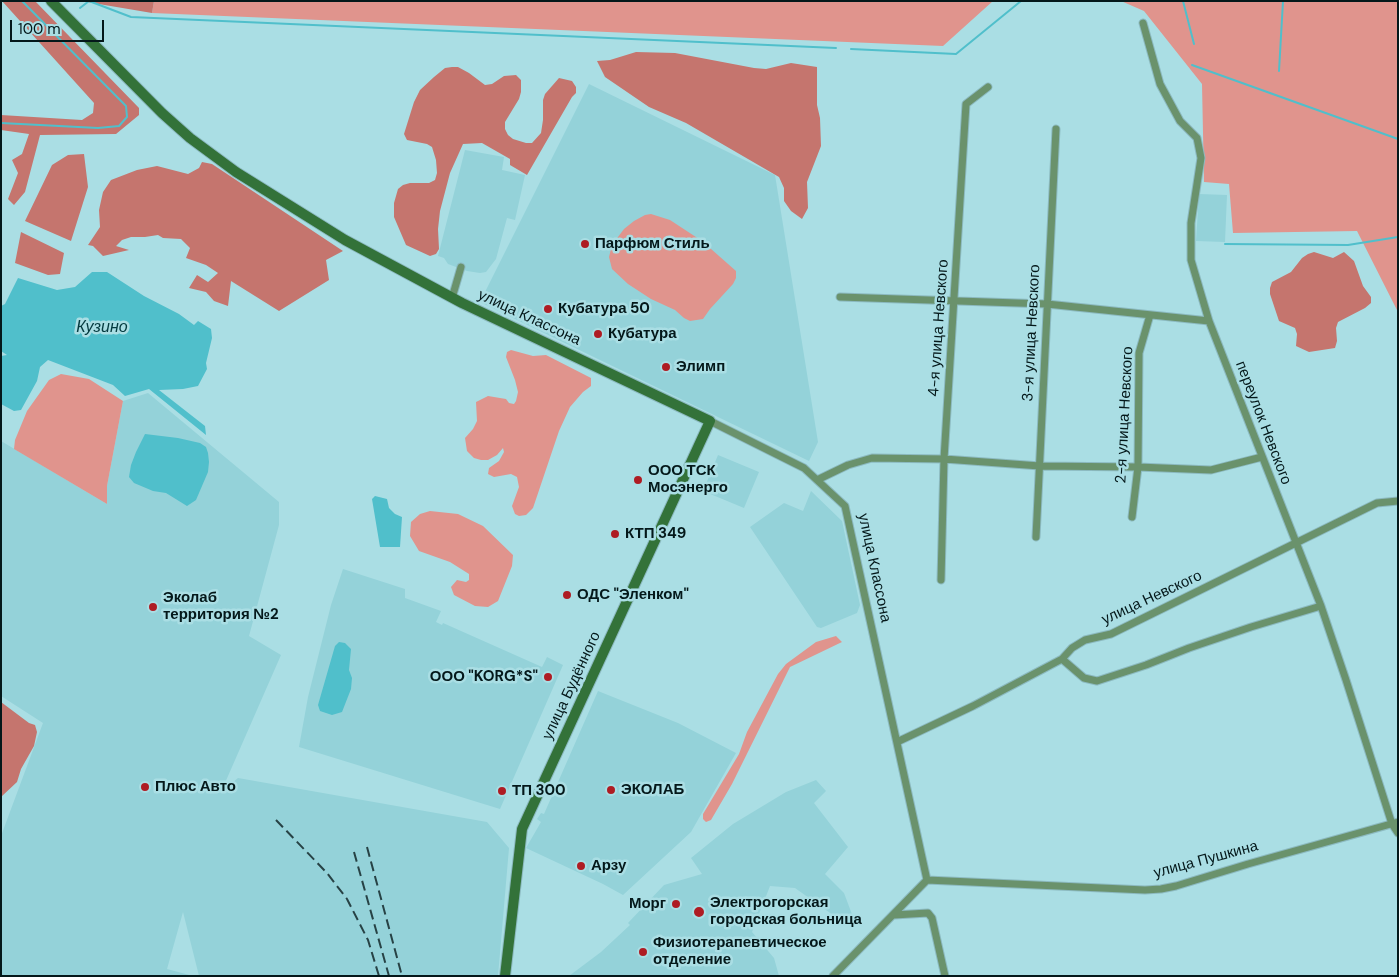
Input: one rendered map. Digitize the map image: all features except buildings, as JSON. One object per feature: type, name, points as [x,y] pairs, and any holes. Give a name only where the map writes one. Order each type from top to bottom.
[{"type":"street","name":"улица Классона","points":[[50,1],[162,113],[190,138],[236,172],[345,240],[452,298],[710,420],[804,468],[845,506],[927,880]]},
{"type":"street","name":"переулок Невского","points":[[1143,23],[1160,84],[1180,121],[1197,138],[1201,158],[1191,223],[1191,260],[1209,321],[1321,606],[1398,833]]},
{"type":"street","name":"4-я улица Невского","points":[[941,580],[944,460],[966,104],[988,87]]},
{"type":"street","name":"3-я улица Невского","points":[[1036,537],[1056,129]]},
{"type":"street","points":[[452,298],[461,267]]},
{"type":"street","points":[[840,297],[1047,304],[1209,321]]},
{"type":"street","name":"2-я улица Невского","points":[[1132,517],[1138,467],[1139,353],[1150,315]]},
{"type":"street","name":"улица Будённого","points":[[505,976],[522,829],[710,420]]},
{"type":"street","points":[[817,480],[848,464],[872,458],[1040,466],[1211,470],[1262,457]]},
{"type":"street","name":"улица Невского","points":[[897,742],[973,706],[1062,659],[1072,648],[1085,640],[1112,634],[1377,503],[1398,501]]},
{"type":"street","points":[[1062,659],[1084,678],[1097,680],[1146,665],[1189,648],[1321,606]]},
{"type":"street","name":"улица Пушкина","points":[[927,880],[1145,890],[1161,889],[1395,823]]},
{"type":"street","points":[[834,976],[927,880]]},
{"type":"street","points":[[894,914],[928,913],[932,918],[945,976]]},
{"type":"shaded area","points":[[2,1],[35,1],[139,108],[139,115],[116,134],[40,135],[25,192],[14,205],[8,199],[18,173],[12,160],[22,154],[29,134],[1,130],[1,115],[82,120],[93,113],[94,103]]},
{"type":"shaded area","points":[[81,1],[154,1],[152,13]]},
{"type":"shaded area","points":[[154,1],[993,1],[943,46],[152,13]]},
{"type":"shaded area","points":[[1121,1],[1398,1],[1398,312],[1357,231],[1233,233],[1229,184],[1204,182],[1202,84],[1144,11]]},
{"type":"shaded area","points":[[636,52],[675,53],[766,69],[791,63],[817,67],[817,105],[820,118],[821,146],[807,182],[808,208],[802,219],[791,211],[784,201],[784,188],[779,177],[686,123],[649,107],[605,77],[597,61],[610,60]]},
{"type":"shaded area","points":[[458,67],[469,73],[485,85],[492,84],[504,76],[516,75],[521,80],[519,99],[505,122],[505,129],[513,139],[526,143],[532,143],[541,133],[543,100],[545,94],[559,78],[572,81],[576,87],[576,93],[527,175],[510,165],[510,159],[482,143],[463,144],[450,173],[440,211],[438,229],[439,249],[436,254],[430,256],[406,245],[394,217],[394,203],[398,189],[403,185],[429,183],[435,180],[437,173],[436,160],[432,147],[427,144],[407,140],[404,134],[414,102],[420,90],[445,68]]},
{"type":"shaded area","points":[[589,84],[775,175],[818,442],[809,461],[480,302]]},
{"type":"shaded area","points":[[465,150],[504,157],[502,170],[525,175],[515,220],[507,218],[496,259],[486,272],[480,273],[467,271],[448,264],[444,258],[438,256]]},
{"type":"shaded area","points":[[84,154],[88,187],[71,241],[25,221],[52,165],[68,155]]},
{"type":"shaded area","points":[[202,162],[212,164],[343,251],[326,260],[329,280],[279,311],[231,281],[228,306],[214,301],[206,292],[189,288],[197,275],[208,282],[218,273],[206,265],[186,258],[190,248],[181,239],[163,238],[158,235],[131,237],[122,240],[116,246],[129,250],[103,256],[93,246],[88,245],[100,227],[99,210],[103,192],[111,180],[137,170],[157,166],[188,174],[199,168]]},
{"type":"shaded area","points":[[1199,194],[1227,195],[1225,242],[1196,241]]},
{"type":"shaded area","points":[[651,214],[670,220],[702,241],[736,271],[736,278],[733,284],[703,319],[690,321],[684,318],[675,310],[651,299],[628,284],[612,269],[609,257],[612,245],[624,229],[634,221]]},
{"type":"shaded area","points":[[21,232],[64,253],[60,274],[48,275],[15,263]]},
{"type":"shaded area","points":[[1314,252],[1333,258],[1344,252],[1354,261],[1363,286],[1371,297],[1371,303],[1338,322],[1335,348],[1309,352],[1296,346],[1297,334],[1295,328],[1279,321],[1270,294],[1270,288],[1272,282],[1291,272],[1302,258]]},
{"type":"shaded area","points":[[511,350],[533,356],[546,355],[591,378],[591,386],[570,407],[559,431],[533,508],[526,515],[519,516],[515,514],[512,506],[519,487],[517,477],[511,474],[494,477],[488,474],[489,468],[499,461],[504,452],[503,448],[497,455],[488,460],[481,460],[474,458],[467,451],[465,438],[477,421],[476,402],[488,396],[506,399],[509,403],[514,404],[516,401],[518,392],[506,357],[507,352]]},
{"type":"shaded area","points":[[61,374],[89,379],[123,401],[107,486],[107,504],[14,449],[15,440],[27,411],[49,380]]},
{"type":"shaded area","points":[[148,393],[279,502],[279,525],[249,636],[281,655],[221,792],[238,778],[487,822],[509,848],[498,976],[199,976],[183,912],[167,969],[193,976],[1,976],[1,836],[43,723],[1,696],[1,441],[107,504],[107,486],[123,401]]},
{"type":"shaded area","points":[[718,455],[759,472],[744,508],[703,491]]},
{"type":"shaded area","points":[[811,491],[842,521],[860,605],[857,613],[821,628],[817,627],[750,527],[784,503],[803,511]]},
{"type":"shaded area","points":[[430,511],[458,514],[483,526],[513,555],[512,566],[498,601],[488,607],[475,606],[454,595],[451,587],[457,580],[466,582],[469,580],[469,574],[450,562],[419,551],[410,536],[411,522],[420,514]]},
{"type":"shaded area","points":[[343,569],[405,589],[405,598],[441,611],[436,622],[442,625],[443,623],[542,667],[547,657],[563,665],[500,809],[299,747],[308,697],[331,605]]},
{"type":"shaded area","points":[[836,636],[842,642],[790,667],[732,784],[711,820],[706,822],[703,819],[703,814],[739,754],[747,732],[778,674],[786,664],[816,642]]},
{"type":"shaded area","points":[[598,691],[678,723],[736,753],[691,832],[623,895],[526,848],[541,822],[537,819],[541,813],[544,814]]},
{"type":"shaded area","points":[[1,702],[29,723],[35,725],[37,732],[34,746],[21,769],[17,782],[1,797]]},
{"type":"shaded area","points":[[816,780],[826,791],[814,803],[848,847],[825,874],[844,893],[853,917],[847,925],[795,888],[770,886],[752,932],[774,958],[779,976],[569,976],[601,952],[630,925],[628,923],[664,885],[702,874],[691,858],[733,824],[786,792]]},
{"type":"water","name":"Кузино","points":[[92,272],[107,272],[144,296],[179,314],[194,325],[198,321],[211,329],[212,338],[206,363],[207,369],[198,386],[159,390],[205,426],[206,435],[149,389],[125,396],[113,385],[48,360],[40,367],[37,381],[21,410],[14,411],[1,404],[1,356],[7,355],[1,351],[1,306],[5,304],[18,278],[57,290],[75,287]]},
{"type":"water","points":[[145,434],[178,438],[200,443],[206,447],[209,462],[208,472],[196,500],[187,506],[166,493],[153,491],[134,483],[129,477],[131,465]]},
{"type":"water","points":[[375,496],[387,499],[389,508],[395,514],[402,517],[400,547],[380,547],[372,499]]},
{"type":"water","points":[[339,642],[345,643],[351,649],[349,670],[352,678],[351,689],[342,712],[332,715],[320,711],[318,705],[335,646]]},
{"type":"waterway","points":[[1,123],[98,128],[119,126],[127,117],[126,106],[22,1]]},
{"type":"waterway","points":[[80,8],[89,1],[131,17],[836,48]]},
{"type":"waterway","points":[[851,49],[956,54],[1021,1]]},
{"type":"waterway","points":[[1183,1],[1194,44]]},
{"type":"waterway","points":[[1279,71],[1283,1]]},
{"type":"waterway","points":[[1192,65],[1398,139]]},
{"type":"waterway","points":[[1225,244],[1348,245],[1398,237]]},
{"type":"railway","points":[[276,820],[327,873],[347,899],[368,940],[379,976]]},
{"type":"railway","points":[[367,847],[402,976]]},
{"type":"railway","points":[[354,852],[389,976]]},
{"type":"place","name":"Парфюм Стиль","points":[[585,244]]},
{"type":"place","name":"Кубатура 50","points":[[548,309]]},
{"type":"place","name":"Кубатура","points":[[598,334]]},
{"type":"place","name":"Элимп","points":[[666,367]]},
{"type":"place","name":"ООО ТСК Мосэнерго","points":[[638,480]]},
{"type":"place","name":"КТП 349","points":[[615,534]]},
{"type":"place","name":"ОДС \"Эленком\"","points":[[567,595]]},
{"type":"place","name":"Эколаб территория №2","points":[[153,607]]},
{"type":"place","name":"ООО \"KORG*S\"","points":[[548,677]]},
{"type":"place","name":"Плюс Авто","points":[[145,787]]},
{"type":"place","name":"ЭКОЛАБ","points":[[611,790]]},
{"type":"place","name":"ТП 300","points":[[502,791]]},
{"type":"place","name":"Арзу","points":[[581,866]]},
{"type":"place","name":"Морг","points":[[676,904]]},
{"type":"place","name":"Электрогорская городская больница","points":[[699,912]]},
{"type":"place","name":"Физиотерапевтическое отделение","points":[[643,952]]}]
